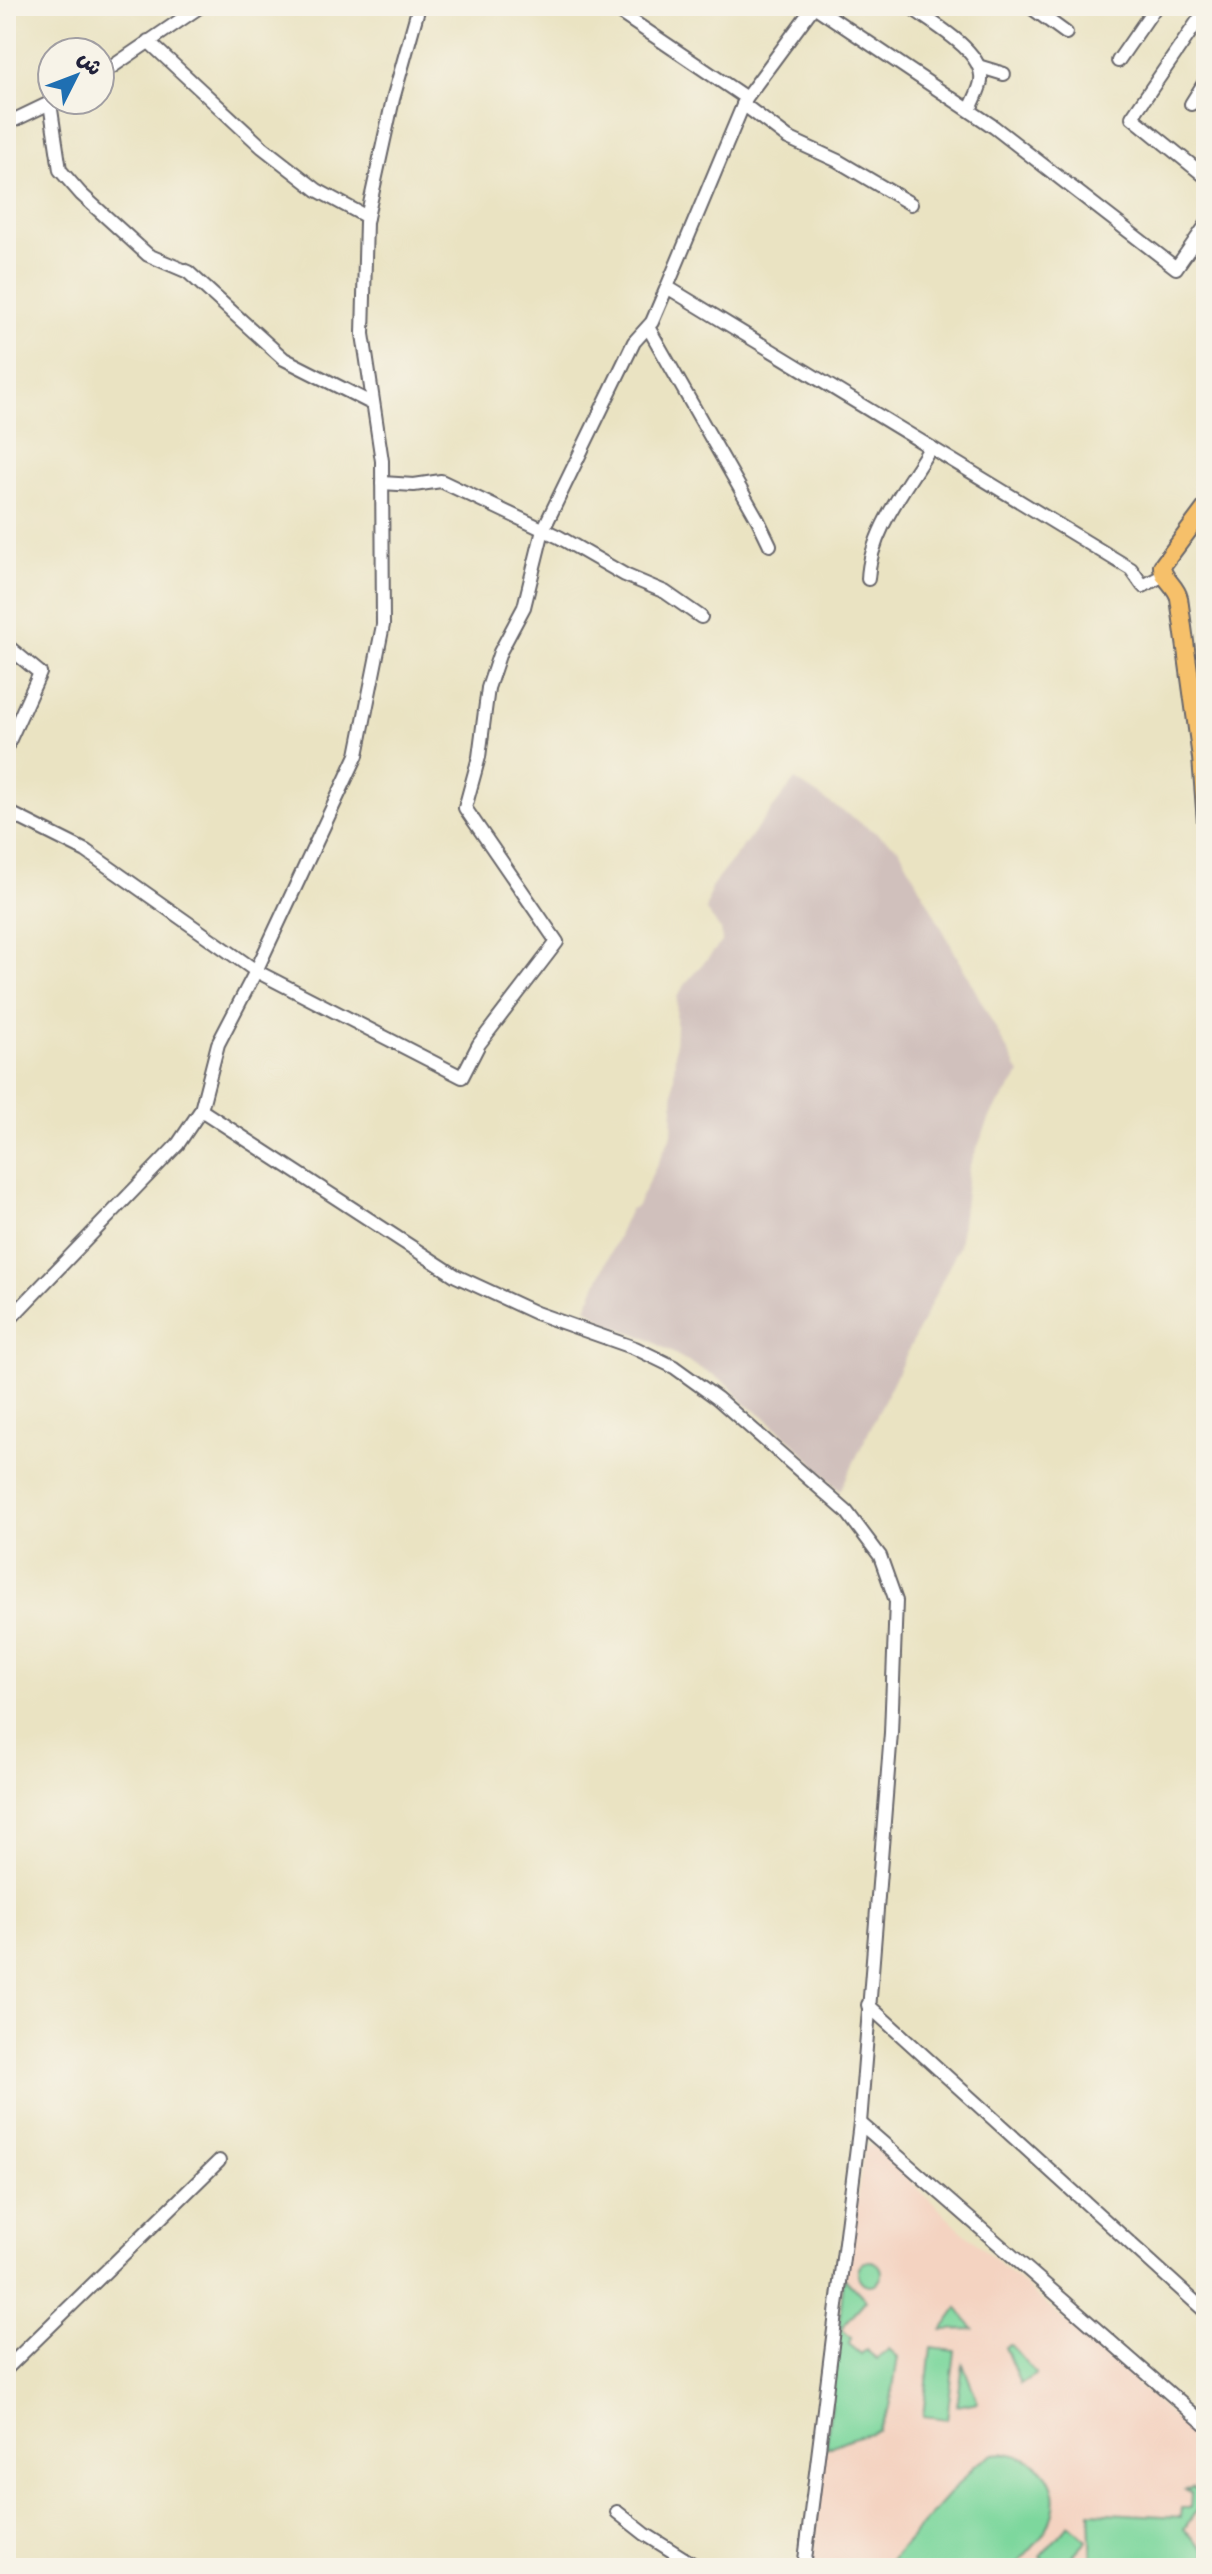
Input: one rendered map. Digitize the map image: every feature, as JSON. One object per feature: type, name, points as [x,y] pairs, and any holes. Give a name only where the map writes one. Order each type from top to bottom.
[{"type":"main road","points":[[1206,507],[1163,562],[1164,575],[1175,587],[1179,598],[1200,745],[1206,822]]},
{"type":"street","points":[[116,64],[201,6]]},
{"type":"street","points":[[6,1323],[178,1144],[201,1110],[218,1044],[256,971],[357,755],[383,625],[382,461],[363,334],[367,217],[393,99],[419,6]]},
{"type":"street","points":[[6,811],[86,851],[256,971],[462,1077],[479,1044],[557,942],[465,808],[479,757],[488,688],[500,652],[524,607],[543,530],[634,342],[648,327],[667,287],[744,101],[814,6],[994,127],[1176,268],[1206,225]]},
{"type":"street","points":[[909,6],[968,49],[981,67],[981,81],[970,110]]},
{"type":"street","points":[[1029,6],[1066,33]]},
{"type":"street","points":[[1118,61],[1156,6]]},
{"type":"street","points":[[616,7],[744,101],[788,138],[838,161],[911,204]]},
{"type":"street","points":[[1206,9],[1132,117],[1206,177]]},
{"type":"street","points":[[148,41],[262,147],[317,190],[367,217]]},
{"type":"street","points":[[981,67],[1004,74]]},
{"type":"street","points":[[1191,104],[1206,80]]},
{"type":"street","points":[[6,124],[36,109]]},
{"type":"street","points":[[55,116],[60,170],[81,194],[148,255],[188,272],[284,359],[373,404]]},
{"type":"street","points":[[667,287],[1131,569],[1143,586],[1164,575]]},
{"type":"street","points":[[648,327],[770,545]]},
{"type":"street","points":[[868,579],[868,559],[885,522],[930,448]]},
{"type":"street","points":[[382,483],[414,485],[441,481],[543,530],[625,575],[665,592],[701,617]]},
{"type":"street","points":[[6,645],[40,673],[6,748]]},
{"type":"street","points":[[201,1110],[456,1276],[536,1313],[635,1348],[674,1367],[717,1398],[847,1512],[880,1556],[896,1601],[891,1733],[860,2123],[804,2568]]},
{"type":"street","points":[[868,2005],[1206,2312]]},
{"type":"street","points":[[860,2123],[1206,2425]]},
{"type":"street","points":[[6,2369],[219,2161]]},
{"type":"street","points":[[617,2512],[699,2568]]},
{"type":"shaded area","points":[[795,780],[899,848],[1020,1074],[992,1113],[969,1167],[959,1246],[840,1491],[795,1444],[745,1404],[728,1384],[650,1340],[609,1324],[586,1308],[630,1209],[636,1207],[672,1134],[677,997],[722,942],[721,930],[706,911],[711,887]]},
{"type":"shaded area","points":[[873,2145],[956,2225],[1109,2360],[1116,2360],[1134,2377],[1135,2383],[1206,2445],[1206,2566],[812,2568],[844,2277],[865,2147]]},
{"type":"green space","points":[[870,2261],[881,2268],[882,2273],[875,2284],[870,2285],[859,2278],[858,2273],[865,2262]]},
{"type":"green space","points":[[844,2277],[866,2300],[842,2327],[852,2338],[849,2344],[861,2354],[866,2350],[877,2359],[889,2349],[898,2357],[890,2407],[878,2431],[826,2449]]},
{"type":"green space","points":[[958,2308],[973,2329],[942,2330]]},
{"type":"green space","points":[[1011,2345],[1036,2374],[1020,2384],[1005,2347]]},
{"type":"green space","points":[[931,2348],[955,2351],[947,2419],[923,2416]]},
{"type":"green space","points":[[963,2364],[978,2402],[957,2406]]},
{"type":"green space","points":[[994,2454],[1020,2456],[1042,2470],[1053,2491],[1054,2503],[1046,2530],[1014,2568],[884,2568],[975,2465]]},
{"type":"green space","points":[[1193,2487],[1205,2498],[1184,2529],[1206,2551],[1206,2566],[1092,2568],[1090,2512],[1181,2517],[1182,2508],[1190,2508],[1191,2493],[1185,2490]]},
{"type":"green space","points":[[1069,2524],[1087,2540],[1061,2568],[1053,2568],[1040,2557]]}]
